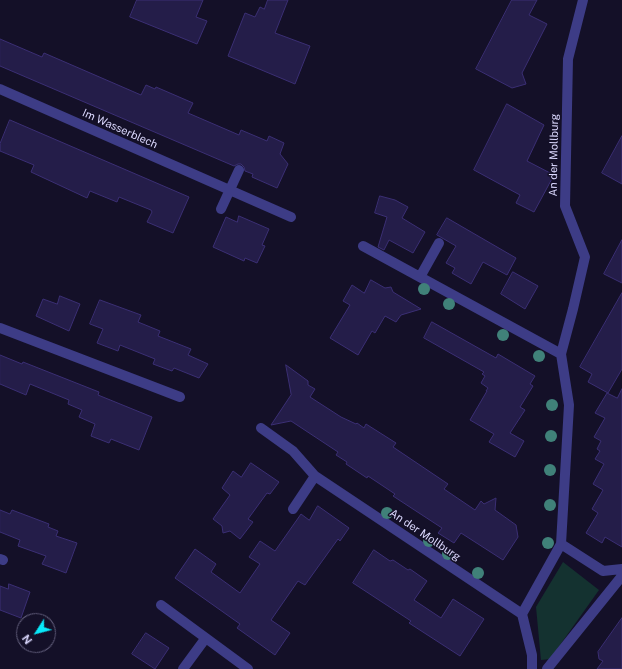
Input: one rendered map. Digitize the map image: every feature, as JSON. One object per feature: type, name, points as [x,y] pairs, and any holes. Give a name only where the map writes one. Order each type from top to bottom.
[{"type":"street","name":"An der Mollburg","points":[[261,428],[293,451],[315,476],[522,614],[561,544],[569,405],[560,354],[574,309],[585,257],[565,206],[568,59],[583,0]]},
{"type":"street","name":"Im Wasserblech","points":[[0,90],[291,216]]},
{"type":"street","points":[[221,209],[239,170]]},
{"type":"street","points":[[420,277],[439,243]]},
{"type":"street","points":[[363,246],[560,354]]},
{"type":"street","points":[[0,328],[180,397]]},
{"type":"street","points":[[294,509],[315,476]]},
{"type":"street","points":[[561,544],[603,571],[622,569]]},
{"type":"street","points":[[547,669],[622,576]]},
{"type":"street","points":[[161,606],[248,669]]},
{"type":"street","points":[[522,614],[532,655],[532,669]]},
{"type":"street","points":[[183,669],[205,639]]},
{"type":"green space","points":[[563,562],[599,590],[550,659],[541,660],[536,607]]},
{"type":"building","points":[[137,0],[203,0],[196,17],[207,21],[197,44],[130,17]]},
{"type":"building","points":[[268,0],[288,0],[275,33],[310,46],[295,84],[228,56],[245,13],[255,17],[260,7],[264,9]]},
{"type":"building","points":[[512,0],[537,0],[529,15],[547,24],[522,73],[526,84],[512,88],[476,69]]},
{"type":"building","points":[[0,39],[42,57],[44,53],[141,95],[146,85],[155,89],[156,87],[193,103],[188,113],[239,135],[241,130],[267,141],[269,136],[284,143],[280,154],[288,164],[277,188],[252,177],[253,174],[245,171],[241,164],[234,166],[0,66]]},
{"type":"building","points":[[507,104],[544,125],[527,161],[554,175],[534,212],[516,203],[520,195],[474,170]]},
{"type":"building","points":[[10,120],[189,197],[173,233],[147,222],[152,212],[151,210],[119,197],[117,202],[90,191],[87,198],[31,172],[34,165],[0,151],[0,144]]},
{"type":"building","points":[[622,136],[622,184],[602,173]]},
{"type":"building","points":[[380,196],[395,200],[408,207],[402,218],[425,232],[413,253],[389,240],[384,250],[378,247],[387,217],[375,213]]},
{"type":"building","points":[[239,216],[269,229],[262,245],[265,246],[257,263],[245,258],[244,261],[213,247],[226,217],[237,222]]},
{"type":"building","points":[[447,218],[516,258],[507,275],[483,262],[471,284],[452,273],[455,268],[446,263],[456,246],[437,235]]},
{"type":"building","points":[[622,240],[622,283],[604,274]]},
{"type":"building","points":[[513,272],[538,286],[525,309],[501,294]]},
{"type":"building","points":[[371,280],[385,288],[391,287],[393,292],[421,309],[401,315],[396,322],[385,316],[375,333],[372,331],[358,355],[330,338],[350,305],[343,301],[352,285],[364,293]]},
{"type":"building","points":[[622,293],[622,369],[608,393],[588,382],[592,374],[580,367]]},
{"type":"building","points":[[60,296],[80,304],[69,331],[36,316],[43,299],[57,304]]},
{"type":"building","points":[[100,300],[141,315],[138,322],[160,331],[158,336],[191,349],[188,355],[208,364],[199,378],[174,368],[172,371],[153,364],[155,359],[120,345],[118,351],[97,343],[103,329],[90,324]]},
{"type":"building","points":[[432,322],[496,358],[498,354],[535,376],[530,384],[533,386],[520,407],[525,410],[510,433],[524,441],[515,457],[489,442],[494,434],[470,420],[488,388],[481,383],[485,376],[482,374],[484,372],[424,338]]},
{"type":"building","points":[[0,355],[22,364],[23,362],[99,392],[98,395],[152,417],[139,450],[111,439],[109,443],[91,436],[95,424],[79,417],[82,410],[68,404],[69,400],[30,384],[26,395],[0,384]]},
{"type":"building","points":[[286,365],[308,381],[308,385],[315,389],[310,397],[341,417],[356,424],[357,423],[364,428],[366,424],[396,443],[393,447],[448,484],[444,489],[475,510],[481,501],[484,504],[496,498],[495,510],[516,525],[518,537],[503,560],[461,533],[454,543],[438,533],[442,528],[393,496],[395,494],[368,476],[367,478],[346,464],[347,462],[336,455],[338,452],[291,421],[271,425],[291,395]]},
{"type":"building","points":[[622,389],[622,547],[605,537],[602,543],[586,533],[598,513],[592,509],[603,490],[593,484],[604,464],[595,459],[600,451],[597,449],[601,441],[594,437],[605,418],[595,413],[607,393],[617,398]]},
{"type":"building","points":[[251,463],[279,482],[270,494],[267,493],[248,519],[253,522],[240,539],[230,531],[223,533],[222,526],[213,519],[230,495],[222,488],[233,471],[241,477]]},
{"type":"building","points":[[318,506],[349,528],[340,541],[338,539],[305,585],[298,581],[271,620],[290,633],[275,655],[237,628],[240,624],[175,578],[195,549],[216,564],[211,572],[240,593],[260,564],[249,557],[260,541],[275,551],[301,514],[309,520]]},
{"type":"building","points":[[0,510],[10,514],[12,510],[49,524],[48,527],[58,531],[56,536],[77,543],[66,573],[42,564],[46,556],[18,546],[20,540],[0,532]]},
{"type":"building","points":[[374,550],[390,561],[393,560],[408,570],[410,569],[427,581],[414,600],[441,618],[453,599],[484,619],[460,656],[409,623],[411,621],[353,583]]},
{"type":"building","points":[[9,584],[30,592],[23,613],[16,613],[16,616],[0,610],[0,586],[8,589]]},
{"type":"building","points":[[622,618],[622,669],[597,669],[603,661],[599,659],[598,652]]},
{"type":"building","points":[[146,633],[169,648],[155,669],[132,654]]}]
